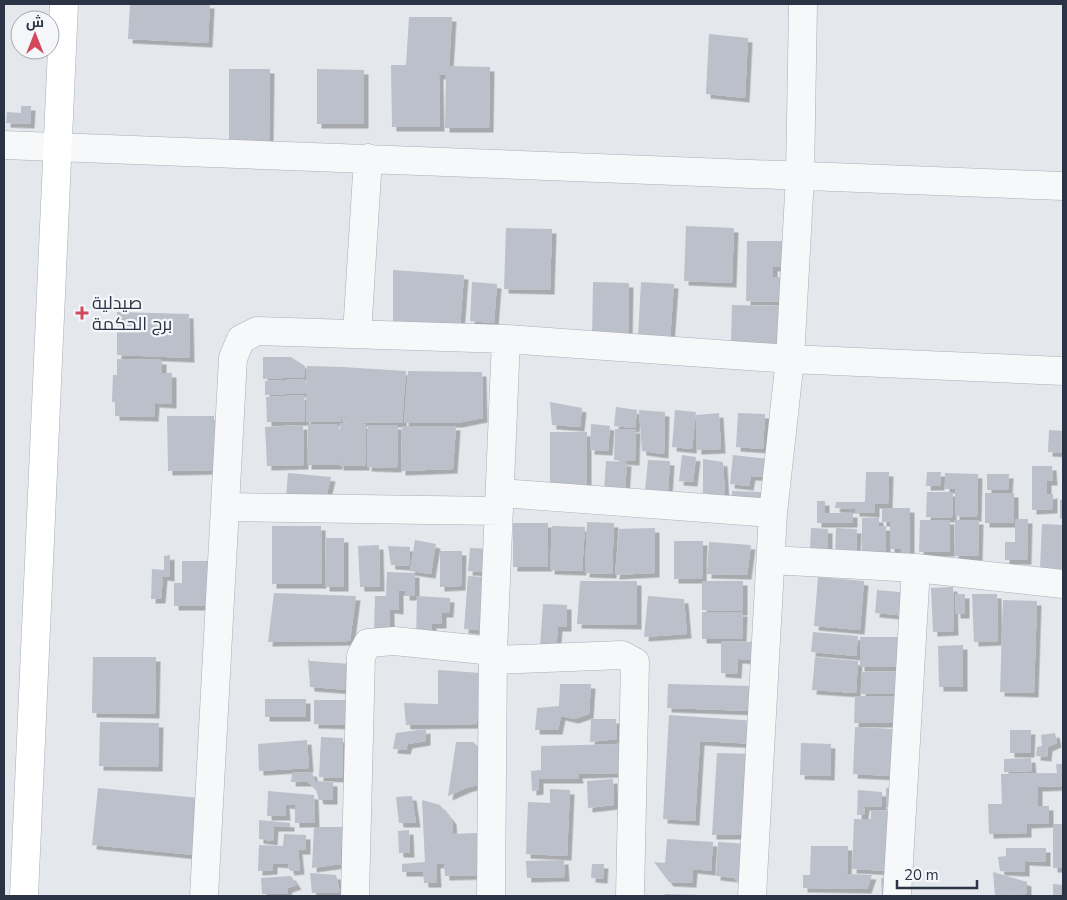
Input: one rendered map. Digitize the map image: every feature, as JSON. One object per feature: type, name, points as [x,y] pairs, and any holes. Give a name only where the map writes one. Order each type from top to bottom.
[{"type":"street","points":[[24,896],[64,4]]},
{"type":"street","points":[[752,896],[774,513],[790,359],[800,176],[803,4]]},
{"type":"street","points":[[4,145],[1063,186]]},
{"type":"street","points":[[357,334],[368,158]]},
{"type":"street","points":[[204,896],[233,358],[240,339],[257,330],[506,339],[790,359],[1063,371]]},
{"type":"street","points":[[491,896],[493,656],[506,339]]},
{"type":"street","points":[[226,507],[499,502],[774,513]]},
{"type":"street","points":[[771,560],[916,568],[1063,584]]},
{"type":"street","points":[[897,896],[916,568]]},
{"type":"street","points":[[355,896],[361,656],[368,643],[394,641],[493,656],[622,655],[635,662],[630,896]]},
{"type":"building","points":[[130,4],[210,4],[208,43],[128,39]]},
{"type":"building","points":[[409,17],[452,17],[449,66],[490,67],[489,128],[445,128],[446,75],[439,75],[440,127],[392,127],[391,65],[406,65]]},
{"type":"building","points":[[709,34],[748,38],[745,98],[706,94]]},
{"type":"building","points":[[229,69],[270,69],[269,142],[229,142]]},
{"type":"building","points":[[317,69],[364,70],[364,124],[317,124]]},
{"type":"building","points":[[21,106],[31,106],[30,124],[6,123],[7,112],[21,113]]},
{"type":"building","points":[[686,226],[734,228],[732,283],[684,281]]},
{"type":"building","points":[[506,228],[552,229],[550,290],[504,289]]},
{"type":"building","points":[[747,241],[791,241],[790,267],[773,267],[773,277],[791,277],[791,302],[746,301]]},
{"type":"building","points":[[393,270],[464,275],[460,327],[393,325]]},
{"type":"building","points":[[472,282],[497,284],[494,323],[470,321]]},
{"type":"building","points":[[593,282],[629,283],[628,340],[592,339]]},
{"type":"building","points":[[641,282],[674,284],[670,340],[638,338]]},
{"type":"building","points":[[732,305],[782,306],[781,345],[731,344]]},
{"type":"building","points":[[117,312],[189,314],[190,358],[117,355]]},
{"type":"building","points":[[263,357],[291,357],[305,366],[304,377],[263,379]]},
{"type":"building","points":[[117,359],[162,360],[162,373],[172,373],[172,404],[155,403],[154,417],[115,416],[115,402],[112,402],[113,375],[117,375]]},
{"type":"building","points":[[307,366],[342,367],[341,422],[306,422]]},
{"type":"building","points":[[342,367],[406,371],[402,423],[342,422]]},
{"type":"building","points":[[408,371],[482,372],[483,418],[458,423],[404,423]]},
{"type":"building","points":[[306,379],[306,393],[265,395],[265,381]]},
{"type":"building","points":[[304,395],[305,421],[267,422],[266,397]]},
{"type":"building","points":[[550,402],[582,408],[580,427],[552,425]]},
{"type":"building","points":[[616,407],[637,410],[635,428],[614,426]]},
{"type":"building","points":[[639,410],[665,412],[664,454],[642,451]]},
{"type":"building","points":[[675,410],[696,412],[692,449],[672,447]]},
{"type":"building","points":[[719,413],[721,449],[697,450],[696,415]]},
{"type":"building","points":[[738,413],[765,414],[763,449],[736,447]]},
{"type":"building","points":[[167,416],[214,416],[215,470],[168,471]]},
{"type":"building","points":[[340,423],[366,424],[365,466],[339,466]]},
{"type":"building","points":[[308,424],[339,425],[338,465],[307,465]]},
{"type":"building","points":[[591,424],[610,426],[608,451],[590,450]]},
{"type":"building","points":[[303,425],[304,465],[267,466],[265,427]]},
{"type":"building","points":[[368,425],[398,425],[397,468],[367,467]]},
{"type":"building","points":[[402,426],[456,426],[453,469],[401,471]]},
{"type":"building","points":[[615,429],[636,429],[635,461],[614,460]]},
{"type":"building","points":[[1049,430],[1063,431],[1063,453],[1048,452]]},
{"type":"building","points":[[550,432],[587,432],[587,489],[550,489]]},
{"type":"building","points":[[682,455],[696,457],[693,482],[679,481]]},
{"type":"building","points":[[733,455],[769,459],[768,477],[751,476],[749,486],[730,484]]},
{"type":"building","points":[[703,459],[723,462],[725,496],[703,493]]},
{"type":"building","points":[[648,460],[670,461],[668,492],[645,491]]},
{"type":"building","points":[[606,461],[627,462],[625,492],[604,491]]},
{"type":"building","points":[[1032,466],[1052,466],[1053,481],[1047,481],[1047,495],[1053,494],[1053,509],[1032,510]]},
{"type":"building","points":[[866,472],[889,472],[888,504],[875,504],[875,513],[835,508],[836,502],[865,502]]},
{"type":"building","points":[[927,472],[941,472],[940,486],[926,486]]},
{"type":"building","points":[[288,473],[331,477],[325,502],[286,498]]},
{"type":"building","points":[[945,473],[978,474],[977,517],[955,516],[955,489],[945,489]]},
{"type":"building","points":[[987,474],[1009,474],[1008,490],[987,490]]},
{"type":"building","points":[[732,491],[762,492],[761,503],[732,501]]},
{"type":"building","points":[[927,492],[953,492],[952,518],[926,517]]},
{"type":"building","points":[[985,493],[1014,493],[1014,523],[985,523]]},
{"type":"building","points":[[1060,500],[1063,500],[1063,518],[1060,519]]},
{"type":"building","points":[[817,501],[825,501],[825,513],[853,513],[853,523],[817,523]]},
{"type":"building","points":[[882,508],[910,508],[910,558],[901,558],[901,549],[890,549],[890,522],[882,522]]},
{"type":"building","points":[[862,518],[879,518],[879,526],[886,526],[886,559],[862,559]]},
{"type":"building","points":[[1015,519],[1028,519],[1027,560],[1005,560],[1005,542],[1015,542]]},
{"type":"building","points":[[920,520],[950,520],[950,552],[919,552]]},
{"type":"building","points":[[955,520],[979,520],[978,556],[954,556]]},
{"type":"building","points":[[587,522],[614,523],[612,574],[585,573]]},
{"type":"building","points":[[513,523],[548,523],[548,567],[513,567]]},
{"type":"building","points":[[1042,524],[1063,525],[1063,569],[1040,568]]},
{"type":"building","points":[[272,526],[321,526],[322,584],[272,584]]},
{"type":"building","points":[[552,526],[585,527],[582,571],[550,570]]},
{"type":"building","points":[[655,528],[655,573],[615,575],[619,529]]},
{"type":"building","points":[[811,528],[828,529],[828,550],[810,549]]},
{"type":"building","points":[[836,528],[857,529],[856,557],[835,556]]},
{"type":"building","points":[[326,538],[344,538],[344,587],[325,587]]},
{"type":"building","points":[[415,540],[436,544],[431,574],[410,571]]},
{"type":"building","points":[[674,541],[703,541],[702,579],[674,579]]},
{"type":"building","points":[[709,542],[751,545],[747,575],[707,574]]},
{"type":"building","points":[[379,545],[380,587],[360,587],[358,546]]},
{"type":"building","points":[[388,546],[410,547],[409,566],[391,565]]},
{"type":"building","points":[[470,548],[495,549],[494,573],[468,571]]},
{"type":"building","points":[[440,551],[462,551],[461,586],[440,587]]},
{"type":"building","points":[[170,555],[170,577],[163,576],[161,599],[151,599],[152,569],[164,570],[164,556]]},
{"type":"building","points":[[182,561],[213,561],[213,606],[174,606],[174,583],[182,583]]},
{"type":"building","points":[[387,572],[415,573],[415,596],[405,596],[405,591],[399,591],[399,610],[390,609],[390,629],[374,629],[375,596],[386,596]]},
{"type":"building","points":[[468,576],[493,578],[490,631],[464,629]]},
{"type":"building","points":[[818,577],[864,581],[860,630],[814,626]]},
{"type":"building","points":[[580,581],[637,581],[637,625],[577,624]]},
{"type":"building","points":[[702,581],[743,581],[743,611],[702,610]]},
{"type":"building","points":[[953,587],[954,631],[933,632],[931,588]]},
{"type":"building","points":[[877,590],[910,593],[908,616],[875,613]]},
{"type":"building","points":[[274,593],[356,596],[350,641],[268,642]]},
{"type":"building","points":[[955,594],[965,594],[965,614],[956,614]]},
{"type":"building","points":[[972,594],[997,594],[998,641],[974,642]]},
{"type":"building","points":[[417,596],[450,598],[449,613],[442,613],[442,624],[432,624],[431,641],[416,640]]},
{"type":"building","points":[[648,596],[684,599],[687,634],[644,637]]},
{"type":"building","points":[[1003,600],[1037,601],[1034,693],[1000,692]]},
{"type":"building","points":[[543,604],[567,605],[567,627],[558,627],[556,651],[540,647]]},
{"type":"building","points":[[702,612],[743,612],[742,639],[702,639]]},
{"type":"building","points":[[813,632],[858,636],[856,656],[811,652]]},
{"type":"building","points":[[860,637],[899,637],[898,667],[860,667]]},
{"type":"building","points":[[721,641],[755,642],[755,660],[738,659],[737,674],[721,673]]},
{"type":"building","points":[[963,645],[963,687],[939,687],[938,646]]},
{"type":"building","points":[[93,657],[156,657],[155,714],[92,713]]},
{"type":"building","points":[[815,657],[858,661],[856,693],[812,690]]},
{"type":"building","points":[[308,658],[310,661],[351,664],[349,690],[310,687]]},
{"type":"building","points":[[438,670],[481,673],[485,695],[476,724],[406,725],[404,703],[438,704]]},
{"type":"building","points":[[861,672],[899,672],[899,694],[861,694]]},
{"type":"building","points":[[560,684],[591,684],[589,714],[574,719],[561,716],[558,730],[535,730],[537,708],[559,706]]},
{"type":"building","points":[[668,684],[753,686],[753,711],[667,708]]},
{"type":"building","points":[[855,696],[895,696],[895,723],[854,723]]},
{"type":"building","points":[[265,699],[306,699],[306,717],[265,717]]},
{"type":"building","points":[[314,700],[352,700],[351,725],[314,724]]},
{"type":"building","points":[[669,715],[756,721],[755,744],[700,741],[695,821],[663,819]]},
{"type":"building","points":[[591,719],[616,719],[617,739],[590,742]]},
{"type":"building","points":[[100,722],[159,723],[158,767],[99,766]]},
{"type":"building","points":[[855,727],[894,729],[892,776],[853,774]]},
{"type":"building","points":[[426,729],[426,741],[408,744],[406,750],[393,749],[396,733]]},
{"type":"building","points":[[1010,730],[1031,730],[1030,753],[1010,753]]},
{"type":"building","points":[[1055,733],[1057,743],[1048,747],[1047,757],[1036,756],[1037,747],[1042,746],[1041,735]]},
{"type":"building","points":[[321,737],[343,738],[342,778],[319,777]]},
{"type":"building","points":[[307,740],[309,768],[259,771],[258,744]]},
{"type":"building","points":[[456,742],[473,742],[482,750],[481,784],[448,796]]},
{"type":"building","points":[[801,743],[831,744],[830,776],[800,775]]},
{"type":"building","points":[[620,744],[620,773],[578,774],[579,779],[539,779],[539,790],[532,791],[531,771],[541,770],[541,746]]},
{"type":"building","points":[[717,753],[751,754],[751,835],[712,835]]},
{"type":"building","points":[[1031,758],[1032,771],[1004,772],[1004,759]]},
{"type":"building","points":[[1056,764],[1063,764],[1063,786],[1038,787],[1038,806],[1049,806],[1049,823],[1027,824],[1027,833],[989,834],[988,804],[1002,804],[1001,774],[1057,773]]},
{"type":"building","points":[[312,772],[315,781],[333,782],[333,800],[319,800],[316,790],[308,782],[291,782],[292,773]]},
{"type":"building","points":[[613,779],[614,805],[588,808],[587,781]]},
{"type":"building","points":[[894,787],[894,806],[886,807],[886,788]]},
{"type":"building","points":[[98,788],[199,798],[194,855],[92,845]]},
{"type":"building","points":[[550,789],[570,790],[567,856],[526,854],[528,802],[550,803]]},
{"type":"building","points":[[858,790],[882,792],[882,807],[865,806],[864,815],[857,815]]},
{"type":"building","points":[[268,791],[314,795],[315,823],[295,823],[295,805],[285,804],[286,816],[267,816]]},
{"type":"building","points":[[412,796],[416,823],[399,823],[396,797]]},
{"type":"building","points":[[422,800],[440,805],[452,820],[453,834],[477,833],[479,875],[445,876],[444,863],[436,864],[437,883],[424,883],[423,872],[402,872],[402,864],[425,862]]},
{"type":"building","points":[[871,810],[891,811],[889,871],[852,869],[854,819],[871,819]]},
{"type":"building","points":[[259,820],[290,823],[290,827],[274,827],[273,841],[259,839]]},
{"type":"building","points":[[1053,824],[1063,824],[1063,868],[1053,868]]},
{"type":"building","points":[[314,827],[348,827],[347,849],[340,849],[341,864],[312,868]]},
{"type":"building","points":[[409,830],[410,853],[399,853],[398,831]]},
{"type":"building","points":[[284,834],[306,835],[306,850],[298,850],[300,870],[290,871],[288,864],[273,863],[273,870],[258,871],[259,845],[283,846]]},
{"type":"building","points":[[667,839],[713,842],[711,871],[693,869],[692,883],[669,882],[654,862],[665,863]]},
{"type":"building","points":[[718,842],[747,844],[745,891],[734,878],[716,876]]},
{"type":"building","points":[[811,846],[848,846],[847,874],[872,875],[867,889],[803,888],[803,875],[810,875]]},
{"type":"building","points":[[1006,848],[1046,848],[1046,862],[1025,861],[1025,872],[1000,871],[998,857],[1006,856]]},
{"type":"building","points":[[564,860],[565,877],[527,878],[526,861]]},
{"type":"building","points":[[592,864],[604,864],[603,879],[591,878]]},
{"type":"building","points":[[993,872],[1027,882],[1027,894],[995,895]]},
{"type":"building","points":[[310,873],[336,875],[340,892],[312,893]]},
{"type":"building","points":[[291,876],[297,885],[288,888],[287,894],[262,894],[261,878]]},
{"type":"building","points":[[881,878],[892,878],[893,896],[882,896]]},
{"type":"building","points":[[1053,884],[1063,885],[1063,896],[1053,896]]},
{"type":"building","points":[[665,894],[699,895],[699,896],[664,896]]},
{"type":"place","name":"صيدلية برج الحكمة","points":[[82,313]]}]
